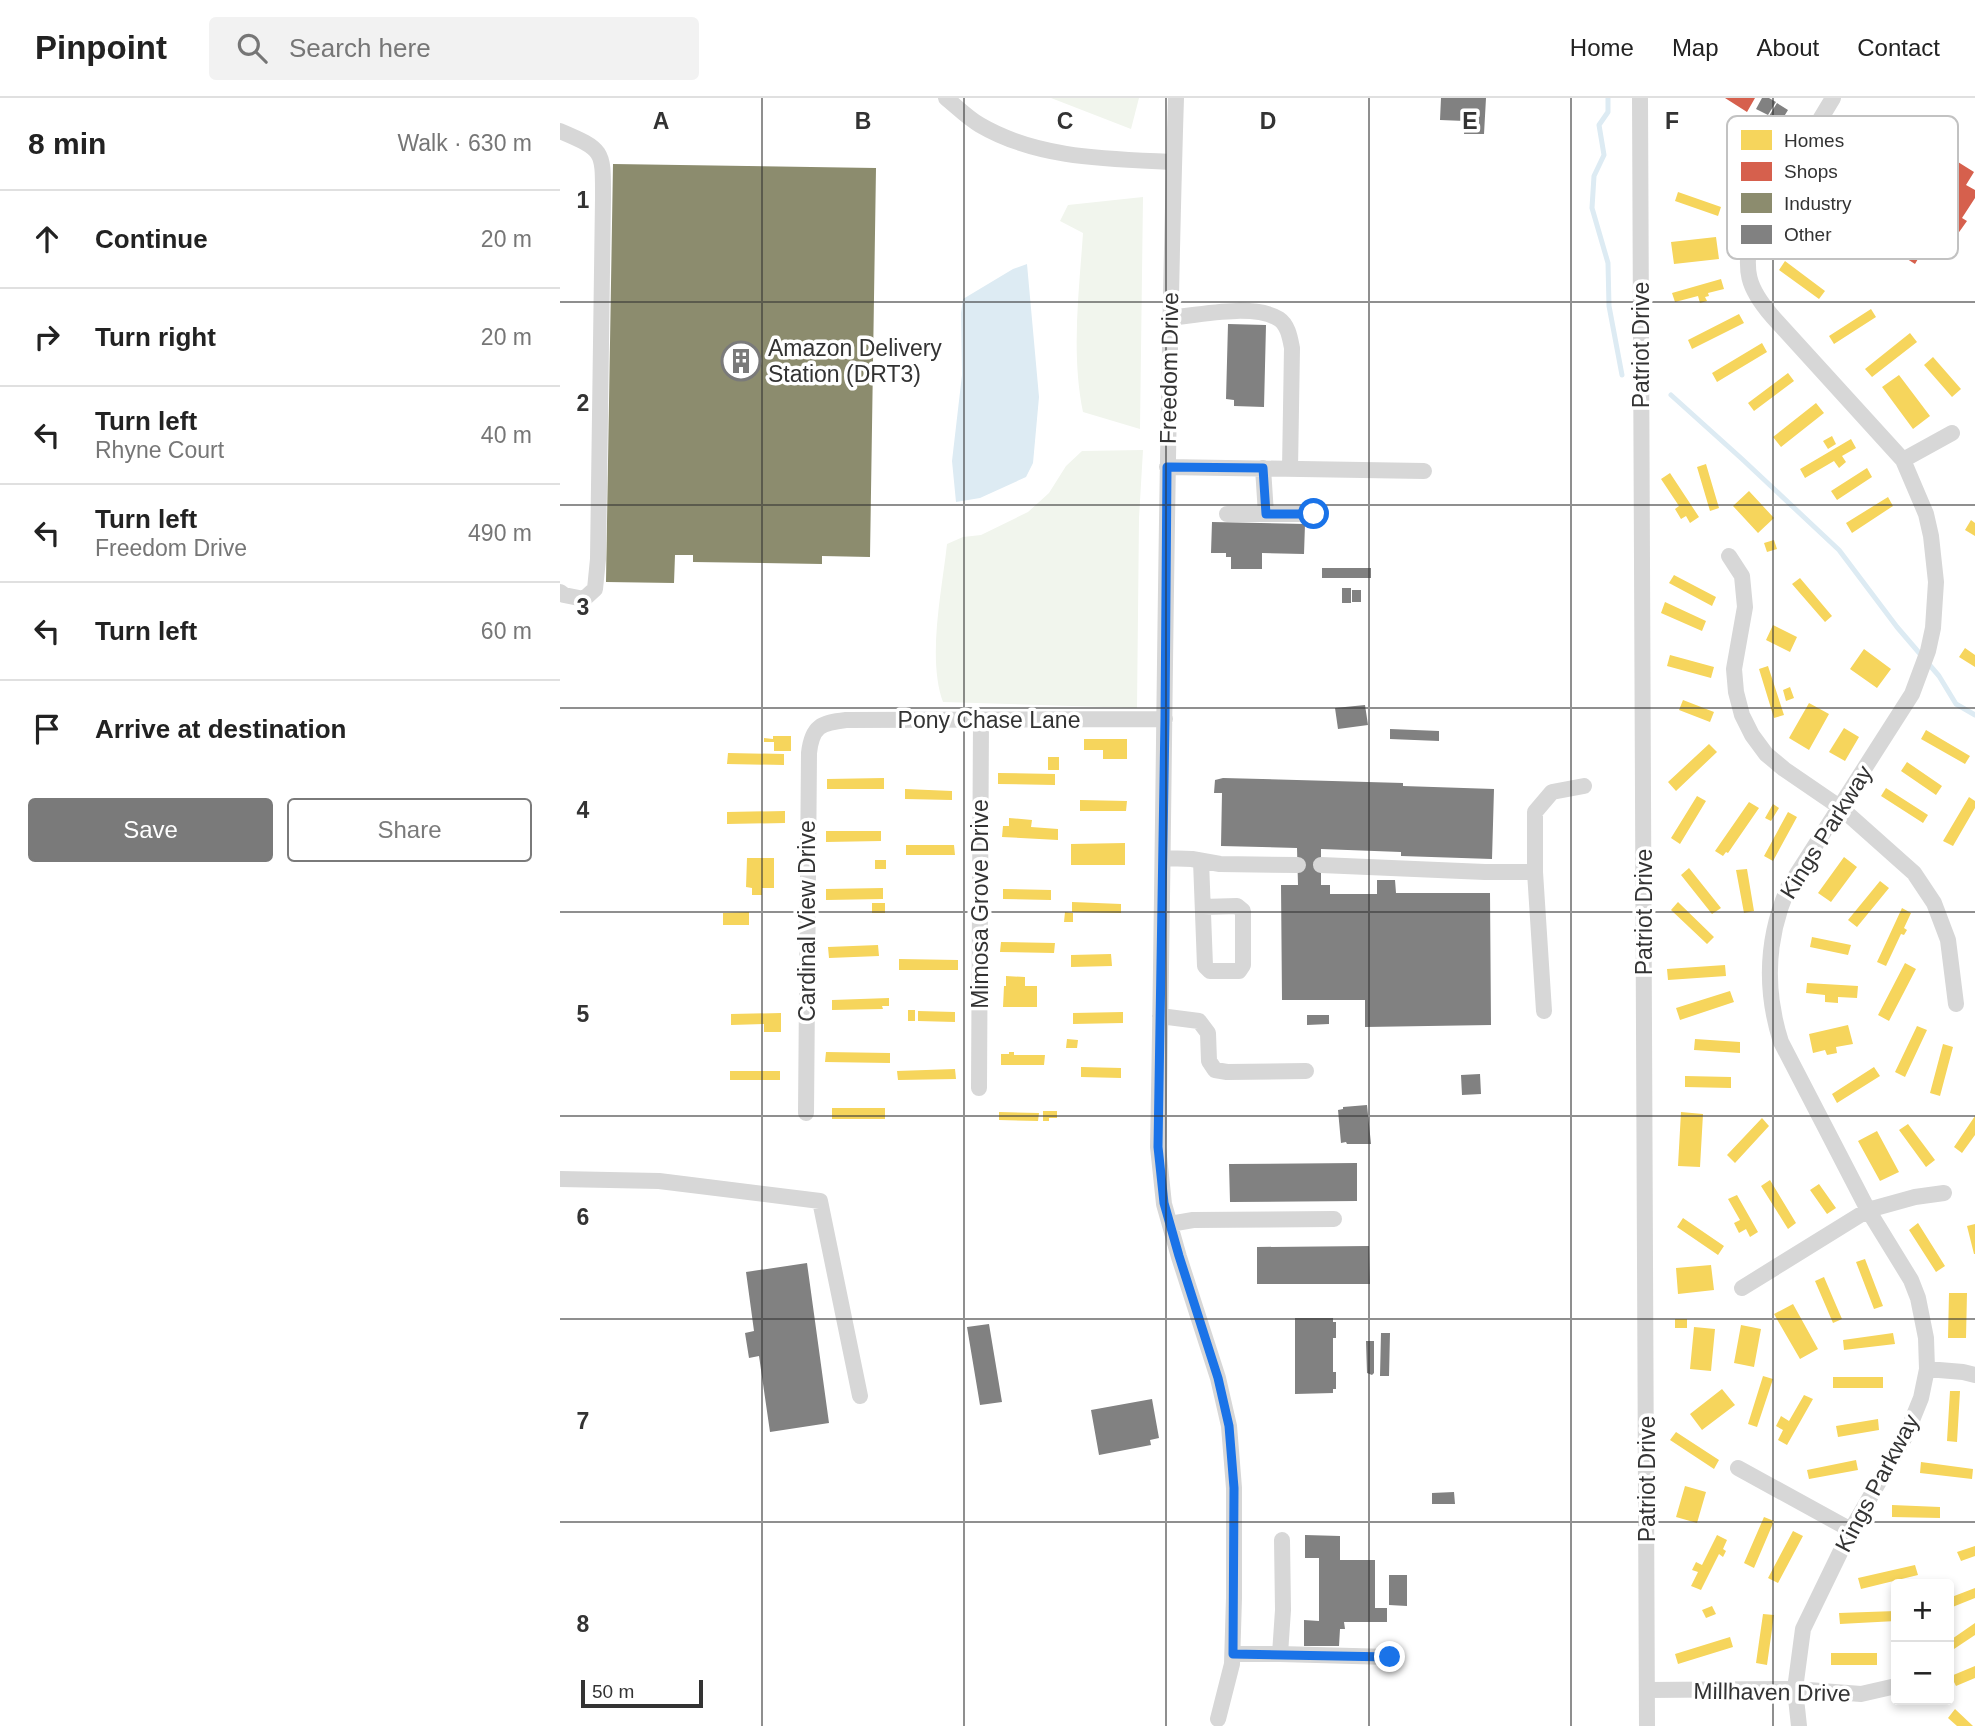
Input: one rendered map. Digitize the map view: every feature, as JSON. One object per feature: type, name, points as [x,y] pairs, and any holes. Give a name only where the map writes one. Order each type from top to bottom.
[{"type":"street","points":[[946,98],[978,124],[1012,141],[1079,157],[1174,162]]},
{"type":"street","name":"Freedom Drive","points":[[1176,98],[1167,467],[1158,1147],[1164,1203],[1218,1378],[1229,1426],[1234,1488],[1233,1654],[1218,1719]]},
{"type":"street","name":"Patriot Drive","points":[[1640,98],[1647,1726]]},
{"type":"street","name":"Kings Parkway","points":[[1822,116],[1833,98]]},
{"type":"street","points":[[560,131],[595,148],[603,161],[603,198],[598,559],[595,589],[584,599],[560,592]]},
{"type":"street","name":"Kings Parkway","points":[[1747,259],[1749,278],[1757,299],[1903,460],[1924,510],[1931,536],[1936,582],[1933,628],[1925,662],[1912,694],[1798,871],[1780,906],[1771,944],[1769,984],[1781,1042],[1868,1210],[1906,1270],[1918,1298],[1926,1338],[1927,1369],[1921,1398],[1906,1435],[1851,1530],[1803,1629],[1795,1689],[1799,1726]]},
{"type":"street","points":[[1170,318],[1227,311],[1261,313],[1280,320],[1288,332],[1292,348],[1290,469]]},
{"type":"street","points":[[1903,460],[1952,433]]},
{"type":"street","points":[[1167,467],[1424,471]]},
{"type":"street","points":[[1263,468],[1266,514]]},
{"type":"street","points":[[1227,514],[1314,514]]},
{"type":"street","points":[[1729,556],[1742,576],[1745,607],[1734,669],[1736,692],[1742,715],[1752,735],[1766,754],[1841,808],[1914,873],[1934,903],[1948,940],[1956,1004]]},
{"type":"street","name":"Pony Chase Lane","points":[[816,730],[826,723],[846,720],[1165,719]]},
{"type":"street","name":"Mimosa Grove Drive","points":[[979,1088],[981,721]]},
{"type":"street","name":"Cardinal View Drive","points":[[806,1113],[809,752],[810,740],[816,730]]},
{"type":"street","points":[[1544,1011],[1535,872],[1535,812],[1552,792],[1584,786]]},
{"type":"street","points":[[1163,858],[1220,864],[1298,865]]},
{"type":"street","points":[[1201,861],[1205,966],[1210,971],[1239,971],[1244,965],[1243,911],[1237,906],[1203,906]]},
{"type":"street","points":[[1321,865],[1535,872]]},
{"type":"street","points":[[1160,1016],[1199,1021],[1208,1033],[1209,1060],[1215,1070],[1306,1071]]},
{"type":"street","points":[[560,1179],[659,1181],[820,1201],[860,1396]]},
{"type":"street","points":[[1742,1288],[1868,1210],[1915,1197],[1944,1193]]},
{"type":"street","points":[[1170,1224],[1193,1220],[1334,1219]]},
{"type":"street","points":[[1927,1369],[1969,1374]]},
{"type":"street","points":[[1738,1468],[1851,1530]]},
{"type":"street","points":[[1280,1654],[1283,1610],[1282,1540]]},
{"type":"street","points":[[1233,1654],[1390,1657]]},
{"type":"street","name":"Millhaven Drive","points":[[1648,1690],[1795,1689],[1861,1694],[1891,1687]]},
{"type":"shaded area","points":[[1051,98],[1139,98],[1131,129]]},
{"type":"shaded area","points":[[1143,197],[1140,429],[1083,412],[1077,345],[1083,233],[1060,221],[1068,205]]},
{"type":"shaded area","points":[[1027,264],[1039,397],[1033,463],[1026,477],[980,498],[956,502],[952,461],[962,375],[963,299],[1013,269]]},
{"type":"shaded area","points":[[1143,450],[1139,518],[1137,708],[943,702],[938,685],[936,645],[947,544],[963,537],[981,535],[1028,512],[1049,493],[1066,466],[1082,451]]},
{"type":"building: Homes","points":[[1678,192],[1721,207],[1718,216],[1675,201]]},
{"type":"building: Homes","points":[[1716,237],[1719,259],[1674,264],[1671,242]]},
{"type":"building: Homes","points":[[1785,261],[1825,291],[1819,299],[1779,270]]},
{"type":"building: Homes","points":[[1721,279],[1724,289],[1708,293],[1709,296],[1705,297],[1707,301],[1700,303],[1698,296],[1675,302],[1672,293]]},
{"type":"building: Homes","points":[[1871,309],[1876,317],[1834,344],[1829,336]]},
{"type":"building: Homes","points":[[1739,314],[1744,323],[1692,349],[1688,340]]},
{"type":"building: Homes","points":[[1910,333],[1917,342],[1872,377],[1865,369]]},
{"type":"building: Homes","points":[[1762,343],[1767,352],[1717,382],[1712,373]]},
{"type":"building: Homes","points":[[1933,357],[1961,389],[1952,397],[1924,365]]},
{"type":"building: Homes","points":[[1788,373],[1794,381],[1754,411],[1748,403]]},
{"type":"building: Homes","points":[[1899,375],[1930,416],[1913,429],[1882,387]]},
{"type":"building: Homes","points":[[1816,403],[1824,413],[1781,447],[1773,437]]},
{"type":"building: Homes","points":[[1832,436],[1836,444],[1828,449],[1823,441]]},
{"type":"building: Homes","points":[[1851,439],[1856,448],[1842,456],[1846,462],[1839,468],[1834,461],[1805,478],[1800,469]]},
{"type":"building: Homes","points":[[1706,464],[1719,508],[1710,511],[1697,467]]},
{"type":"building: Homes","points":[[1867,468],[1872,477],[1837,500],[1831,491]]},
{"type":"building: Homes","points":[[1670,473],[1699,517],[1690,523],[1686,516],[1681,519],[1675,509],[1679,506],[1661,479]]},
{"type":"building: Homes","points":[[1749,491],[1774,518],[1758,533],[1733,506]]},
{"type":"building: Homes","points":[[1888,497],[1893,506],[1852,533],[1846,523]]},
{"type":"building: Homes","points":[[1971,520],[1975,523],[1975,536],[1965,530]]},
{"type":"building: Homes","points":[[1774,540],[1777,549],[1767,552],[1764,543]]},
{"type":"building: Homes","points":[[1674,575],[1716,597],[1712,606],[1669,583]]},
{"type":"building: Homes","points":[[1800,578],[1832,616],[1825,622],[1792,584]]},
{"type":"building: Homes","points":[[1665,602],[1706,621],[1702,631],[1661,613]]},
{"type":"building: Homes","points":[[1773,625],[1797,637],[1790,652],[1766,640]]},
{"type":"building: Homes","points":[[1965,648],[1975,655],[1975,667],[1959,657]]},
{"type":"building: Homes","points":[[1864,649],[1891,669],[1877,688],[1850,669]]},
{"type":"building: Homes","points":[[1670,655],[1714,667],[1711,678],[1667,666]]},
{"type":"building: Homes","points":[[1768,666],[1784,715],[1774,718],[1759,669]]},
{"type":"building: Homes","points":[[1790,687],[1794,698],[1786,701],[1783,690]]},
{"type":"building: Homes","points":[[1683,700],[1714,712],[1710,722],[1679,710]]},
{"type":"building: Homes","points":[[1809,703],[1829,714],[1809,750],[1789,738]]},
{"type":"building: Homes","points":[[1844,728],[1859,737],[1845,761],[1829,752]]},
{"type":"building: Homes","points":[[1926,730],[1970,756],[1965,764],[1921,739]]},
{"type":"building: Homes","points":[[773,736],[791,736],[791,751],[774,751],[774,742],[764,742],[764,738],[773,739]]},
{"type":"building: Homes","points":[[1084,739],[1127,739],[1127,759],[1103,759],[1103,750],[1084,750]]},
{"type":"building: Homes","points":[[1709,744],[1717,752],[1676,791],[1668,782]]},
{"type":"building: Homes","points":[[728,753],[784,754],[784,765],[727,764]]},
{"type":"building: Homes","points":[[1048,757],[1059,757],[1059,770],[1048,770]]},
{"type":"building: Homes","points":[[1907,762],[1942,786],[1936,795],[1901,771]]},
{"type":"building: Homes","points":[[998,773],[1055,774],[1055,785],[998,784]]},
{"type":"building: Homes","points":[[884,778],[884,789],[827,789],[827,779]]},
{"type":"building: Homes","points":[[1886,788],[1928,815],[1923,823],[1881,796]]},
{"type":"building: Homes","points":[[905,789],[952,791],[952,800],[905,799]]},
{"type":"building: Homes","points":[[1697,796],[1706,801],[1680,844],[1671,838]]},
{"type":"building: Homes","points":[[1969,797],[1975,801],[1975,808],[1953,846],[1943,841]]},
{"type":"building: Homes","points":[[1080,800],[1127,801],[1126,811],[1080,811]]},
{"type":"building: Homes","points":[[1749,802],[1759,808],[1728,853],[1723,856],[1715,851]]},
{"type":"building: Homes","points":[[1773,804],[1779,808],[1771,821],[1765,818]]},
{"type":"building: Homes","points":[[785,811],[785,823],[727,824],[727,812]]},
{"type":"building: Homes","points":[[1788,812],[1797,817],[1773,861],[1764,856]]},
{"type":"building: Homes","points":[[1009,818],[1032,820],[1031,827],[1058,829],[1058,840],[1002,837],[1003,826],[1009,826]]},
{"type":"building: Homes","points":[[826,831],[881,831],[881,841],[826,842]]},
{"type":"building: Homes","points":[[1125,843],[1125,865],[1071,865],[1071,844]]},
{"type":"building: Homes","points":[[906,845],[954,845],[955,855],[906,855]]},
{"type":"building: Homes","points":[[1844,857],[1857,867],[1831,902],[1818,893]]},
{"type":"building: Homes","points":[[747,858],[774,858],[774,888],[762,888],[762,895],[752,895],[752,888],[746,887]]},
{"type":"building: Homes","points":[[875,860],[886,860],[886,869],[875,869]]},
{"type":"building: Homes","points":[[1689,868],[1721,908],[1712,914],[1681,875]]},
{"type":"building: Homes","points":[[1747,869],[1754,911],[1744,913],[1736,870]]},
{"type":"building: Homes","points":[[1880,881],[1889,888],[1857,927],[1848,920]]},
{"type":"building: Homes","points":[[883,888],[883,899],[826,900],[826,889]]},
{"type":"building: Homes","points":[[1003,889],[1051,890],[1051,900],[1003,899]]},
{"type":"building: Homes","points":[[1072,902],[1121,904],[1121,913],[1072,912]]},
{"type":"building: Homes","points":[[1678,902],[1714,937],[1707,944],[1671,910]]},
{"type":"building: Homes","points":[[872,903],[885,903],[885,913],[872,913]]},
{"type":"building: Homes","points":[[1902,908],[1911,913],[1904,928],[1907,930],[1904,935],[1901,934],[1886,966],[1877,962]]},
{"type":"building: Homes","points":[[749,912],[749,925],[723,925],[723,913]]},
{"type":"building: Homes","points":[[1065,912],[1073,913],[1073,922],[1064,922]]},
{"type":"building: Homes","points":[[1812,937],[1851,945],[1848,955],[1810,947]]},
{"type":"building: Homes","points":[[1001,942],[1055,943],[1054,953],[1000,952]]},
{"type":"building: Homes","points":[[878,945],[879,956],[829,958],[828,947]]},
{"type":"building: Homes","points":[[1111,954],[1112,966],[1071,967],[1071,955]]},
{"type":"building: Homes","points":[[899,959],[958,960],[958,970],[899,970]]},
{"type":"building: Homes","points":[[1905,963],[1916,969],[1889,1021],[1878,1015]]},
{"type":"building: Homes","points":[[1725,965],[1726,976],[1668,980],[1667,969]]},
{"type":"building: Homes","points":[[1006,976],[1025,977],[1025,986],[1037,986],[1037,1007],[1003,1007]]},
{"type":"building: Homes","points":[[1807,983],[1858,986],[1857,998],[1838,997],[1838,1003],[1825,1002],[1825,995],[1806,993]]},
{"type":"building: Homes","points":[[1730,991],[1734,1002],[1680,1020],[1676,1008]]},
{"type":"building: Homes","points":[[889,998],[889,1006],[882,1006],[883,1009],[832,1010],[832,1000]]},
{"type":"building: Homes","points":[[908,1010],[915,1010],[915,1021],[908,1021]]},
{"type":"building: Homes","points":[[918,1011],[955,1012],[955,1022],[918,1021]]},
{"type":"building: Homes","points":[[1123,1012],[1123,1023],[1073,1024],[1073,1013]]},
{"type":"building: Homes","points":[[781,1013],[781,1032],[764,1032],[764,1024],[731,1025],[731,1014]]},
{"type":"building: Homes","points":[[1848,1025],[1853,1044],[1836,1047],[1837,1053],[1827,1055],[1825,1050],[1813,1053],[1809,1034]]},
{"type":"building: Homes","points":[[1917,1026],[1927,1030],[1905,1077],[1895,1072]]},
{"type":"building: Homes","points":[[1067,1039],[1078,1040],[1077,1048],[1066,1048]]},
{"type":"building: Homes","points":[[1695,1039],[1740,1042],[1740,1053],[1694,1050]]},
{"type":"building: Homes","points":[[1943,1044],[1953,1047],[1940,1096],[1930,1093]]},
{"type":"building: Homes","points":[[826,1052],[890,1053],[890,1063],[825,1062]]},
{"type":"building: Homes","points":[[1014,1052],[1014,1055],[1045,1055],[1044,1065],[1001,1065],[1001,1054]]},
{"type":"building: Homes","points":[[1081,1067],[1121,1068],[1121,1078],[1081,1077]]},
{"type":"building: Homes","points":[[1874,1067],[1880,1076],[1837,1103],[1832,1094]]},
{"type":"building: Homes","points":[[955,1069],[956,1079],[898,1080],[897,1071]]},
{"type":"building: Homes","points":[[730,1071],[780,1071],[780,1080],[730,1080]]},
{"type":"building: Homes","points":[[1685,1076],[1731,1077],[1731,1088],[1685,1087]]},
{"type":"building: Homes","points":[[832,1108],[885,1108],[885,1119],[832,1119]]},
{"type":"building: Homes","points":[[1043,1111],[1057,1111],[1057,1118],[1043,1121]]},
{"type":"building: Homes","points":[[999,1112],[1039,1113],[1038,1121],[999,1120]]},
{"type":"building: Homes","points":[[1681,1112],[1703,1114],[1700,1167],[1678,1166]]},
{"type":"building: Homes","points":[[1975,1116],[1975,1135],[1962,1153],[1954,1147]]},
{"type":"building: Homes","points":[[1762,1118],[1769,1126],[1735,1163],[1727,1155]]},
{"type":"building: Homes","points":[[1908,1124],[1935,1160],[1926,1167],[1899,1130]]},
{"type":"building: Homes","points":[[1877,1131],[1899,1172],[1880,1181],[1858,1141]]},
{"type":"building: Homes","points":[[1770,1180],[1796,1223],[1788,1229],[1761,1186]]},
{"type":"building: Homes","points":[[1819,1184],[1836,1208],[1827,1214],[1810,1190]]},
{"type":"building: Homes","points":[[1737,1195],[1758,1232],[1750,1237],[1746,1229],[1739,1233],[1734,1223],[1740,1220],[1728,1199]]},
{"type":"building: Homes","points":[[1683,1218],[1724,1246],[1718,1255],[1677,1227]]},
{"type":"building: Homes","points":[[1918,1223],[1945,1266],[1936,1272],[1909,1230]]},
{"type":"building: Homes","points":[[1975,1224],[1975,1254],[1974,1254],[1967,1226]]},
{"type":"building: Homes","points":[[1865,1259],[1883,1306],[1874,1309],[1856,1262]]},
{"type":"building: Homes","points":[[1711,1265],[1714,1290],[1678,1294],[1676,1268]]},
{"type":"building: Homes","points":[[1824,1277],[1842,1319],[1833,1323],[1815,1281]]},
{"type":"building: Homes","points":[[1949,1293],[1967,1293],[1966,1338],[1948,1338]]},
{"type":"building: Homes","points":[[1793,1304],[1818,1349],[1800,1359],[1774,1314]]},
{"type":"building: Homes","points":[[1675,1319],[1687,1319],[1687,1328],[1675,1328]]},
{"type":"building: Homes","points":[[1741,1325],[1761,1329],[1754,1367],[1734,1363]]},
{"type":"building: Homes","points":[[1694,1327],[1715,1329],[1711,1371],[1690,1369]]},
{"type":"building: Homes","points":[[1893,1333],[1895,1344],[1844,1350],[1843,1340]]},
{"type":"building: Homes","points":[[1763,1376],[1773,1379],[1757,1427],[1748,1424]]},
{"type":"building: Homes","points":[[1833,1377],[1883,1377],[1883,1388],[1833,1388]]},
{"type":"building: Homes","points":[[1722,1389],[1735,1405],[1702,1430],[1690,1414]]},
{"type":"building: Homes","points":[[1950,1391],[1960,1391],[1957,1442],[1947,1441]]},
{"type":"building: Homes","points":[[1804,1395],[1813,1399],[1787,1445],[1778,1440],[1783,1430],[1776,1426],[1781,1416],[1789,1421]]},
{"type":"building: Homes","points":[[1878,1419],[1879,1430],[1838,1437],[1836,1426]]},
{"type":"building: Homes","points":[[1676,1432],[1719,1460],[1714,1469],[1670,1440]]},
{"type":"building: Homes","points":[[1856,1460],[1858,1470],[1809,1479],[1807,1470]]},
{"type":"building: Homes","points":[[1921,1462],[1973,1469],[1972,1479],[1920,1473]]},
{"type":"building: Homes","points":[[1685,1486],[1706,1492],[1697,1523],[1676,1517]]},
{"type":"building: Homes","points":[[1892,1505],[1940,1507],[1940,1518],[1892,1517]]},
{"type":"building: Homes","points":[[1764,1517],[1774,1521],[1754,1568],[1744,1563]]},
{"type":"building: Homes","points":[[1793,1531],[1803,1536],[1778,1583],[1768,1578]]},
{"type":"building: Homes","points":[[1717,1535],[1727,1540],[1723,1549],[1726,1551],[1723,1557],[1719,1554],[1701,1590],[1691,1586],[1698,1572],[1692,1570],[1696,1562],[1702,1565]]},
{"type":"building: Homes","points":[[1975,1546],[1975,1556],[1961,1561],[1957,1552]]},
{"type":"building: Homes","points":[[1915,1565],[1918,1575],[1891,1579],[1891,1582],[1861,1589],[1858,1578]]},
{"type":"building: Homes","points":[[1975,1588],[1975,1598],[1954,1606],[1954,1596]]},
{"type":"building: Homes","points":[[1712,1606],[1716,1614],[1706,1618],[1702,1610]]},
{"type":"building: Homes","points":[[1891,1611],[1891,1621],[1840,1624],[1839,1613]]},
{"type":"building: Homes","points":[[1763,1614],[1774,1615],[1767,1665],[1756,1663]]},
{"type":"building: Homes","points":[[1975,1623],[1975,1635],[1954,1649],[1954,1638]]},
{"type":"building: Homes","points":[[1730,1637],[1733,1647],[1678,1664],[1675,1654]]},
{"type":"building: Homes","points":[[1831,1653],[1877,1653],[1877,1665],[1831,1665]]},
{"type":"building: Homes","points":[[1975,1666],[1975,1678],[1956,1686],[1954,1675]]},
{"type":"building: Homes","points":[[1955,1709],[1973,1726],[1957,1726],[1948,1718]]},
{"type":"building: Shops","points":[[1725,98],[1755,98],[1747,112]]},
{"type":"building: Shops","points":[[1958,162],[1974,172],[1966,185],[1975,190],[1975,198],[1962,218],[1967,221],[1958,234]]},
{"type":"building: Industry","name":"Amazon Delivery Station (DRT3)","points":[[613,164],[876,168],[870,557],[822,556],[822,564],[693,562],[693,555],[675,555],[674,583],[606,582]]},
{"type":"building: Other","points":[[1441,98],[1486,98],[1484,134],[1464,134],[1465,121],[1440,120]]},
{"type":"building: Other","points":[[1762,98],[1776,102],[1768,115],[1756,109]]},
{"type":"building: Other","points":[[1777,103],[1788,110],[1784,116],[1769,116]]},
{"type":"building: Other","points":[[1228,324],[1266,325],[1264,407],[1234,406],[1234,400],[1226,399]]},
{"type":"building: Other","points":[[1212,522],[1305,524],[1304,554],[1262,553],[1262,569],[1231,569],[1231,557],[1226,557],[1226,553],[1211,553]]},
{"type":"building: Other","points":[[1322,568],[1371,568],[1371,578],[1322,578]]},
{"type":"building: Other","points":[[1342,588],[1351,588],[1351,603],[1342,603]]},
{"type":"building: Other","points":[[1352,590],[1361,590],[1361,602],[1352,602]]},
{"type":"building: Other","points":[[1365,705],[1368,725],[1338,729],[1335,708]]},
{"type":"building: Other","points":[[1390,729],[1439,731],[1439,741],[1390,739]]},
{"type":"building: Other","points":[[1223,778],[1403,783],[1403,786],[1494,789],[1492,859],[1401,856],[1401,852],[1321,849],[1321,885],[1330,885],[1330,894],[1377,894],[1377,880],[1395,880],[1396,893],[1490,893],[1491,1025],[1365,1027],[1365,1000],[1282,1000],[1281,885],[1298,885],[1297,848],[1221,846],[1222,793],[1214,793],[1215,780]]},
{"type":"building: Other","points":[[1307,1015],[1329,1015],[1329,1024],[1307,1025]]},
{"type":"building: Other","points":[[1480,1074],[1481,1094],[1462,1095],[1461,1075]]},
{"type":"building: Other","points":[[1367,1105],[1371,1144],[1341,1143],[1338,1110],[1343,1107]]},
{"type":"building: Other","points":[[1357,1163],[1357,1201],[1230,1202],[1229,1164]]},
{"type":"building: Other","points":[[1369,1246],[1370,1284],[1257,1284],[1257,1247]]},
{"type":"building: Other","points":[[807,1263],[829,1423],[770,1432],[759,1356],[749,1358],[745,1333],[754,1331],[746,1272]]},
{"type":"building: Other","points":[[1295,1318],[1333,1318],[1333,1322],[1336,1322],[1333,1372],[1336,1372],[1336,1389],[1333,1389],[1333,1393],[1295,1394]]},
{"type":"building: Other","points":[[989,1324],[1002,1402],[980,1405],[967,1327]]},
{"type":"building: Other","points":[[1381,1333],[1390,1333],[1389,1376],[1380,1376]]},
{"type":"building: Other","points":[[1366,1341],[1374,1341],[1372,1375],[1367,1373]]},
{"type":"building: Other","points":[[1152,1399],[1159,1438],[1150,1440],[1151,1445],[1099,1455],[1091,1410]]},
{"type":"building: Other","points":[[1454,1492],[1455,1504],[1432,1504],[1432,1493]]},
{"type":"building: Other","points":[[1305,1535],[1340,1536],[1340,1560],[1375,1560],[1375,1608],[1387,1608],[1387,1622],[1344,1622],[1345,1629],[1340,1629],[1339,1646],[1304,1646],[1304,1620],[1319,1621],[1319,1558],[1305,1558]]},
{"type":"building: Other","points":[[1389,1575],[1407,1575],[1407,1606],[1389,1605]]},
{"type":"waterway","points":[[1608,98],[1608,112],[1599,125],[1604,155],[1594,176],[1592,208],[1608,263],[1609,306],[1622,375]]},
{"type":"waterway","points":[[1671,395],[1839,550],[1897,627],[1939,676],[1956,704],[1975,715]]},
{"type":"place","name":"Amazon Delivery Station (DRT3)","points":[[741,361]]},
{"type":"route","points":[[1314,514],[1266,514],[1263,468],[1167,467],[1158,1147],[1164,1203],[1218,1378],[1229,1426],[1234,1488],[1233,1654],[1390,1657]]}]
